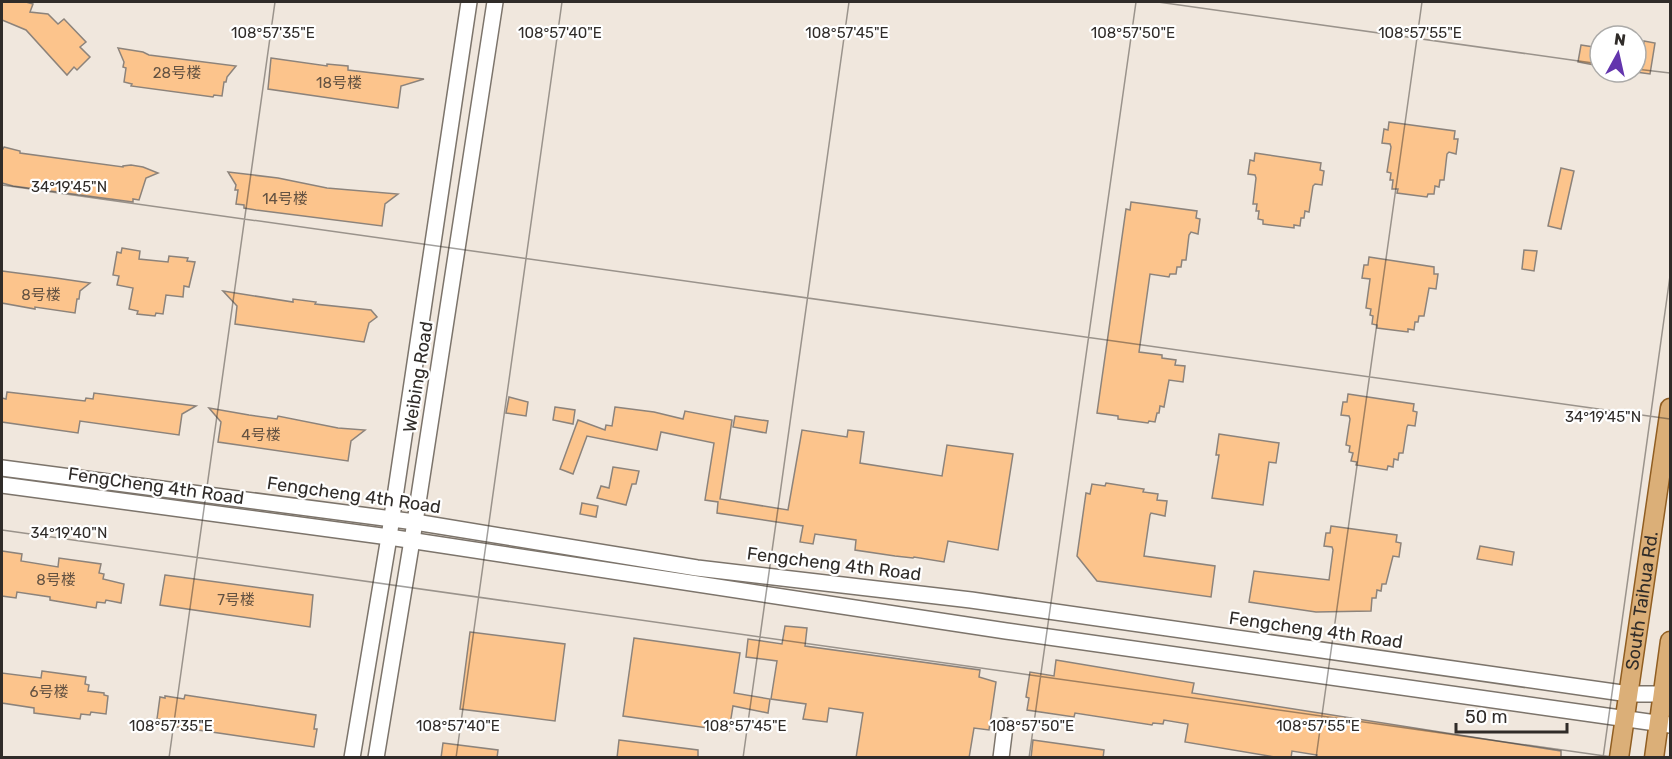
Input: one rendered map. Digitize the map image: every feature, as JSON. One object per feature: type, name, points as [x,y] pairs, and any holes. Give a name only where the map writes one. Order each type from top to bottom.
[{"type":"main road","name":"South Taihua Rd.","points":[[1619,758],[1671,408]]},
{"type":"main road","name":"South Taihua Rd.","points":[[1654,758],[1665,724],[1671,641]]},
{"type":"street","name":"Weibing Road","points":[[352,758],[392,520],[470,2]]},
{"type":"street","name":"Weibing Road","points":[[376,758],[415,522],[495,2]]},
{"type":"street","name":"Fengcheng 4th Road","points":[[2,468],[415,522],[697,568],[970,600],[1629,694],[1667,694]]},
{"type":"street","name":"FengCheng 4th Road","points":[[2,485],[412,540]]},
{"type":"street","name":"Fengcheng 4th Road","points":[[412,540],[731,590],[1665,724]]},
{"type":"street","points":[[1001,758],[1005,726]]},
{"type":"building","points":[[2,2],[33,4],[30,12],[48,14],[58,24],[64,19],[86,42],[80,47],[90,57],[77,70],[74,67],[67,75],[26,30],[2,20]]},
{"type":"building","points":[[1648,42],[1655,43],[1650,74],[1648,74]]},
{"type":"building","points":[[1581,45],[1588,46],[1588,64],[1578,62]]},
{"type":"building","points":[[118,48],[149,55],[236,66],[224,82],[222,96],[214,95],[213,97],[131,86],[132,84],[124,82],[126,68],[123,67],[124,62]]},
{"type":"building","points":[[271,58],[327,66],[327,64],[348,66],[348,70],[424,79],[401,86],[398,108],[268,89]]},
{"type":"building","points":[[1389,122],[1455,131],[1454,139],[1458,139],[1456,154],[1449,152],[1447,154],[1444,180],[1440,180],[1439,187],[1435,186],[1434,194],[1428,194],[1427,197],[1397,193],[1398,189],[1392,189],[1391,173],[1387,172],[1391,147],[1390,144],[1382,143],[1384,129],[1388,130]]},
{"type":"building","points":[[4,147],[20,151],[20,153],[123,167],[131,165],[143,167],[158,173],[146,178],[139,200],[133,199],[133,202],[13,186],[2,183],[2,149]]},
{"type":"building","points":[[1255,153],[1321,163],[1320,170],[1324,171],[1322,185],[1313,186],[1309,212],[1305,211],[1300,226],[1294,225],[1294,228],[1263,224],[1263,220],[1258,219],[1257,204],[1253,204],[1256,178],[1255,175],[1248,174],[1250,160],[1254,161]]},
{"type":"building","points":[[1561,168],[1574,171],[1561,229],[1548,226]]},
{"type":"building","points":[[228,172],[278,178],[327,188],[398,194],[385,204],[382,226],[256,210],[236,204],[238,190],[235,190],[236,185]]},
{"type":"building","points":[[1131,202],[1197,211],[1196,218],[1200,219],[1198,234],[1191,232],[1189,235],[1186,260],[1182,260],[1181,267],[1177,267],[1176,274],[1170,274],[1169,277],[1150,274],[1139,352],[1162,355],[1162,358],[1176,360],[1175,365],[1185,366],[1183,382],[1169,380],[1164,407],[1160,406],[1155,422],[1149,421],[1148,423],[1118,419],[1118,416],[1097,413],[1126,209],[1130,210]]},
{"type":"building","points":[[122,248],[140,251],[139,259],[168,262],[169,256],[188,258],[187,261],[195,262],[189,287],[184,286],[183,297],[166,295],[163,314],[156,313],[155,316],[137,314],[138,311],[129,309],[133,288],[117,285],[119,276],[113,275],[117,252],[121,253]]},
{"type":"building","points":[[1524,250],[1537,251],[1534,271],[1522,269]]},
{"type":"building","points":[[1369,257],[1434,267],[1434,274],[1438,274],[1436,289],[1429,288],[1424,316],[1419,316],[1414,330],[1408,329],[1408,332],[1377,328],[1377,325],[1372,324],[1371,309],[1366,308],[1370,279],[1362,278],[1364,265],[1368,265]]},
{"type":"building","points":[[2,271],[90,283],[80,291],[75,313],[35,307],[35,309],[2,303]]},
{"type":"building","points":[[223,291],[293,302],[293,299],[316,302],[315,304],[371,310],[377,317],[369,323],[364,342],[235,324],[237,306]]},
{"type":"building","points":[[7,392],[85,401],[86,398],[93,399],[94,393],[196,406],[182,414],[179,435],[80,421],[78,433],[2,422],[2,398],[6,399]]},
{"type":"building","points":[[1348,394],[1414,404],[1413,411],[1417,412],[1415,426],[1408,425],[1403,453],[1399,453],[1398,460],[1394,459],[1393,467],[1388,466],[1387,470],[1356,465],[1357,462],[1351,461],[1353,453],[1349,452],[1350,446],[1346,445],[1350,419],[1349,416],[1341,415],[1343,402],[1347,402]]},
{"type":"building","points":[[509,397],[528,402],[526,416],[506,413]]},
{"type":"building","points":[[555,407],[575,410],[573,424],[553,420]]},
{"type":"building","points":[[615,407],[654,412],[683,419],[685,411],[732,420],[720,499],[788,510],[802,430],[847,437],[848,430],[864,432],[860,463],[942,476],[947,445],[1013,454],[998,550],[948,541],[944,562],[895,556],[855,550],[856,540],[815,534],[813,544],[800,542],[803,526],[717,513],[718,502],[705,500],[714,443],[661,432],[657,450],[587,436],[573,474],[560,469],[578,420],[605,430],[606,425],[612,426]]},
{"type":"building","points":[[209,408],[365,430],[351,441],[348,461],[218,442],[221,422]]},
{"type":"building","points":[[735,416],[768,421],[766,433],[733,427]]},
{"type":"building","points":[[1219,434],[1279,443],[1276,463],[1269,462],[1263,505],[1212,498],[1219,455],[1216,455]]},
{"type":"building","points":[[613,467],[639,471],[636,484],[632,484],[626,505],[597,498],[601,486],[609,488]]},
{"type":"building","points":[[1106,483],[1144,489],[1143,492],[1158,494],[1157,500],[1167,501],[1165,516],[1151,513],[1150,515],[1144,556],[1215,566],[1211,597],[1097,581],[1077,556],[1086,493],[1090,494],[1092,484],[1105,486]]},
{"type":"building","points":[[582,503],[598,506],[596,517],[580,514]]},
{"type":"building","points":[[1331,526],[1397,535],[1396,542],[1401,543],[1399,557],[1393,556],[1386,584],[1382,584],[1381,591],[1377,590],[1376,598],[1372,598],[1371,611],[1316,612],[1249,602],[1254,571],[1329,580],[1333,550],[1332,547],[1324,546],[1326,533],[1330,533]]},
{"type":"building","points":[[1480,546],[1514,552],[1512,565],[1477,559]]},
{"type":"building","points":[[2,551],[22,554],[21,561],[58,567],[59,558],[101,564],[99,573],[104,574],[103,579],[124,584],[121,603],[106,600],[105,603],[97,602],[96,608],[17,592],[16,598],[2,596]]},
{"type":"building","points":[[165,575],[313,595],[310,627],[160,605]]},
{"type":"building","points":[[785,626],[807,628],[805,646],[980,670],[979,677],[996,682],[989,730],[974,728],[969,758],[856,758],[863,713],[829,708],[827,722],[803,719],[806,704],[771,699],[777,661],[746,657],[748,639],[782,644]]},
{"type":"building","points":[[470,632],[565,644],[555,721],[460,709]]},
{"type":"building","points":[[634,638],[740,653],[734,693],[770,699],[768,713],[733,706],[729,731],[623,716]]},
{"type":"building","points":[[1056,660],[1194,683],[1192,693],[1561,751],[1561,758],[1316,758],[1317,755],[1292,751],[1291,758],[1281,758],[1185,742],[1188,724],[1164,720],[1163,724],[1153,723],[1152,725],[1075,713],[1074,717],[1027,710],[1029,698],[1026,697],[1030,672],[1054,676]]},
{"type":"building","points":[[42,671],[86,677],[85,684],[89,685],[88,691],[104,693],[108,696],[106,714],[91,712],[90,715],[81,714],[80,719],[34,713],[34,708],[2,703],[2,673],[41,678]]},
{"type":"building","points":[[185,695],[316,715],[314,729],[317,729],[314,747],[171,726],[172,721],[157,719],[160,697],[184,699]]},
{"type":"building","points":[[619,740],[698,750],[698,758],[617,758]]},
{"type":"building","points":[[1033,740],[1104,750],[1103,758],[1031,758]]},
{"type":"building","points":[[443,743],[498,750],[497,758],[441,758]]}]
